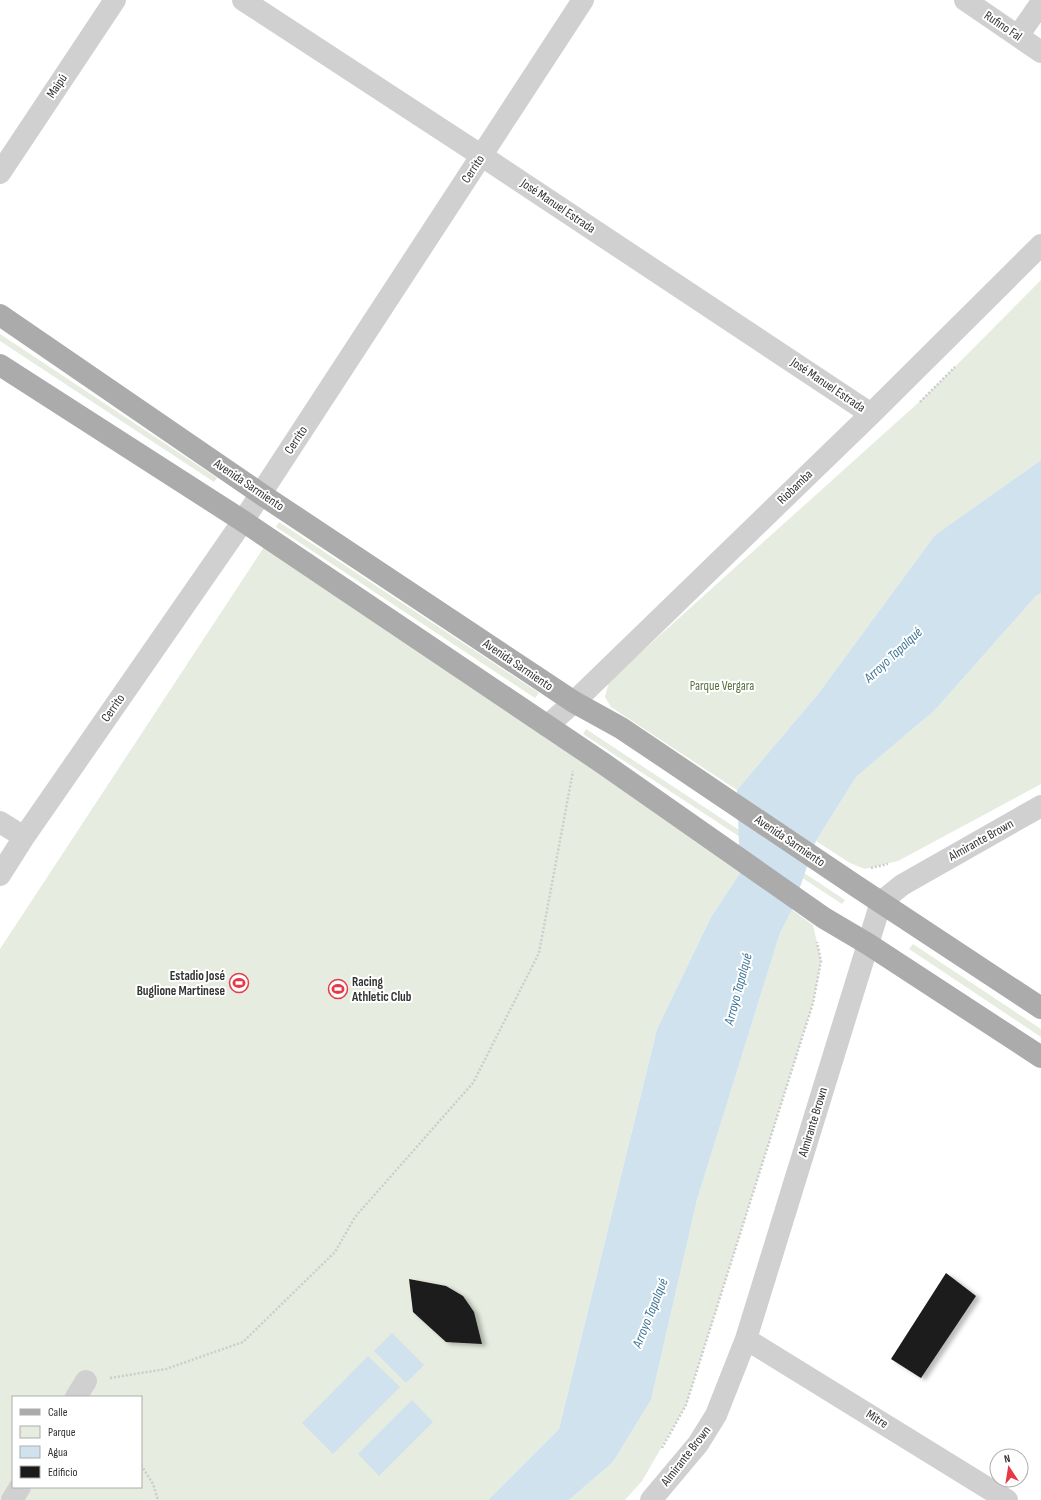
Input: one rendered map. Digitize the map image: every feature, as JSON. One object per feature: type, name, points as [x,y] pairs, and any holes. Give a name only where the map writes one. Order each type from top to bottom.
[{"type":"main road","name":"Avenida Sarmiento","points":[[0,316],[261,494],[574,702],[621,728],[1041,1008]]},
{"type":"main road","points":[[0,365],[243,521],[604,764],[820,927],[868,944],[1041,1057]]},
{"type":"street","name":"Maipú","points":[[0,173],[115,0]]},
{"type":"street","name":"José Manuel Estrada","points":[[243,0],[482,156],[871,414]]},
{"type":"street","name":"Cerrito","points":[[0,875],[261,494],[583,0]]},
{"type":"street","name":"Rufino Fal","points":[[964,0],[1041,52]]},
{"type":"street","points":[[1018,36],[1041,3]]},
{"type":"street","name":"Riobamba","points":[[547,726],[574,702],[871,414],[1041,245]]},
{"type":"street","name":"Almirante Brown","points":[[651,1500],[698,1444],[716,1415],[746,1339],[881,902],[902,885],[1041,806]]},
{"type":"street","points":[[0,822],[24,838]]},
{"type":"street","name":"Mitre","points":[[746,1339],[1008,1500]]},
{"type":"street","points":[[12,1500],[19,1488]]},
{"type":"path","points":[[81,1389],[166,1369],[243,1342],[335,1252],[355,1217],[473,1083],[539,953],[578,747]]},
{"type":"path","points":[[658,1453],[686,1405],[813,1003],[821,961],[820,927]]},
{"type":"path","points":[[142,1467],[153,1484],[158,1500]]},
{"type":"green space","name":"Parque Vergara","points":[[1041,280],[1041,460],[935,535],[818,694],[737,790],[611,707],[605,697],[609,681],[928,394]]},
{"type":"green space","points":[[0,334],[217,478],[214,482],[0,341]]},
{"type":"green space","points":[[279,522],[539,693],[535,698],[276,527]]},
{"type":"green space","name":"Racing Athletic Club","points":[[268,541],[740,873],[711,917],[657,1029],[559,1429],[488,1500],[0,1500],[0,949]]},
{"type":"green space","points":[[1041,593],[1041,784],[898,861],[865,869],[850,863],[816,841],[856,777],[935,710],[1036,596]]},
{"type":"green space","points":[[586,729],[845,900],[842,904],[583,734]]},
{"type":"green space","points":[[792,910],[813,925],[821,961],[813,1003],[686,1405],[642,1481],[625,1500],[569,1500],[613,1462],[651,1400],[697,1200],[780,933]]},
{"type":"green space","points":[[913,944],[1041,1029],[1041,1037],[909,949]]},
{"type":"water","name":"Arroyo Tapalqué","points":[[1041,460],[1041,593],[1036,596],[935,710],[856,777],[816,841],[792,910],[780,933],[697,1200],[651,1400],[613,1462],[569,1500],[488,1500],[559,1429],[657,1029],[711,917],[740,873],[737,790],[818,694],[935,535]]},
{"type":"water","points":[[392,1333],[424,1365],[406,1383],[374,1351]]},
{"type":"water","points":[[368,1356],[400,1387],[333,1454],[302,1423]]},
{"type":"water","points":[[412,1400],[433,1422],[379,1476],[358,1454]]},
{"type":"building","points":[[946,1273],[976,1296],[921,1378],[891,1359]]},
{"type":"building","points":[[409,1279],[446,1286],[463,1296],[474,1312],[482,1344],[446,1342],[413,1312]]},
{"type":"place","name":"Estadio José Buglione Martinese","points":[[239,983]]},
{"type":"place","name":"Racing Athletic Club","points":[[338,989]]}]
